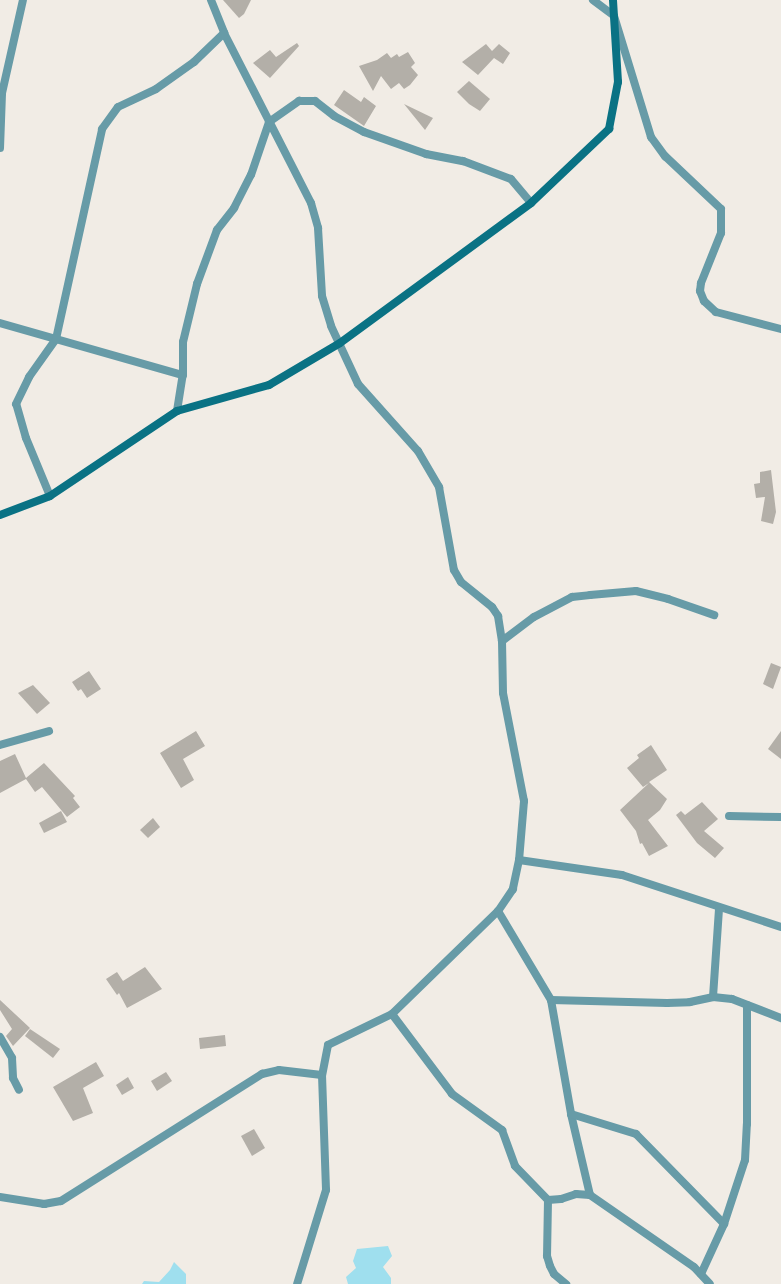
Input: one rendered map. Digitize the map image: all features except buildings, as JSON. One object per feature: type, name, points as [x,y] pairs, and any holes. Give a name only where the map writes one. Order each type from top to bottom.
[{"type":"street","points":[[0,148],[2,93],[23,0]]},
{"type":"street","points":[[212,0],[224,33],[311,203],[318,228],[322,296],[331,326],[358,384],[418,451],[439,487],[454,570],[460,582],[492,607],[498,616],[502,641],[503,693],[524,801],[519,860],[513,889],[498,911],[392,1014],[328,1045],[322,1075],[326,1190],[297,1284]]},
{"type":"street","points":[[593,0],[614,16],[652,137],[665,156],[721,209],[721,233],[701,283],[700,291],[704,301],[716,312],[781,329]]},
{"type":"street","points":[[0,515],[50,496],[177,411],[269,385],[340,343],[531,203],[609,129],[618,82],[613,0]]},
{"type":"street","points":[[50,496],[24,432],[16,404],[29,377],[56,339],[102,129],[118,107],[156,89],[194,62],[224,33]]},
{"type":"street","points":[[177,411],[183,375],[183,342],[197,284],[217,230],[234,208],[251,175],[269,122],[300,101],[315,101],[334,116],[364,132],[426,154],[463,161],[511,179],[531,203]]},
{"type":"street","points":[[0,323],[183,375]]},
{"type":"street","points":[[502,641],[534,617],[572,598],[590,595],[636,591],[668,598],[714,615]]},
{"type":"street","points":[[0,745],[49,731]]},
{"type":"street","points":[[729,816],[781,817]]},
{"type":"street","points":[[519,860],[622,875],[781,927]]},
{"type":"street","points":[[713,997],[720,908]]},
{"type":"street","points":[[498,911],[551,1000],[571,1114],[590,1194]]},
{"type":"street","points":[[551,1000],[667,1003],[690,1002],[713,997],[732,999],[781,1018]]},
{"type":"street","points":[[701,1274],[724,1224],[745,1160],[747,1124],[747,1005]]},
{"type":"street","points":[[392,1014],[452,1094],[502,1130],[515,1166],[548,1200],[547,1256],[554,1274],[566,1284]]},
{"type":"street","points":[[0,1037],[12,1058],[14,1078],[19,1090]]},
{"type":"street","points":[[0,1197],[44,1204],[61,1201],[262,1074],[279,1070],[322,1075]]},
{"type":"street","points":[[571,1114],[636,1134],[724,1224]]},
{"type":"street","points":[[548,1200],[561,1199],[576,1194],[590,1194],[694,1267],[710,1284]]},
{"type":"water","points":[[388,1246],[392,1256],[383,1267],[391,1278],[391,1284],[348,1284],[346,1277],[356,1268],[353,1261],[357,1249]]},
{"type":"water","points":[[174,1262],[186,1274],[186,1284],[142,1284],[144,1281],[159,1282],[170,1270]]}]
